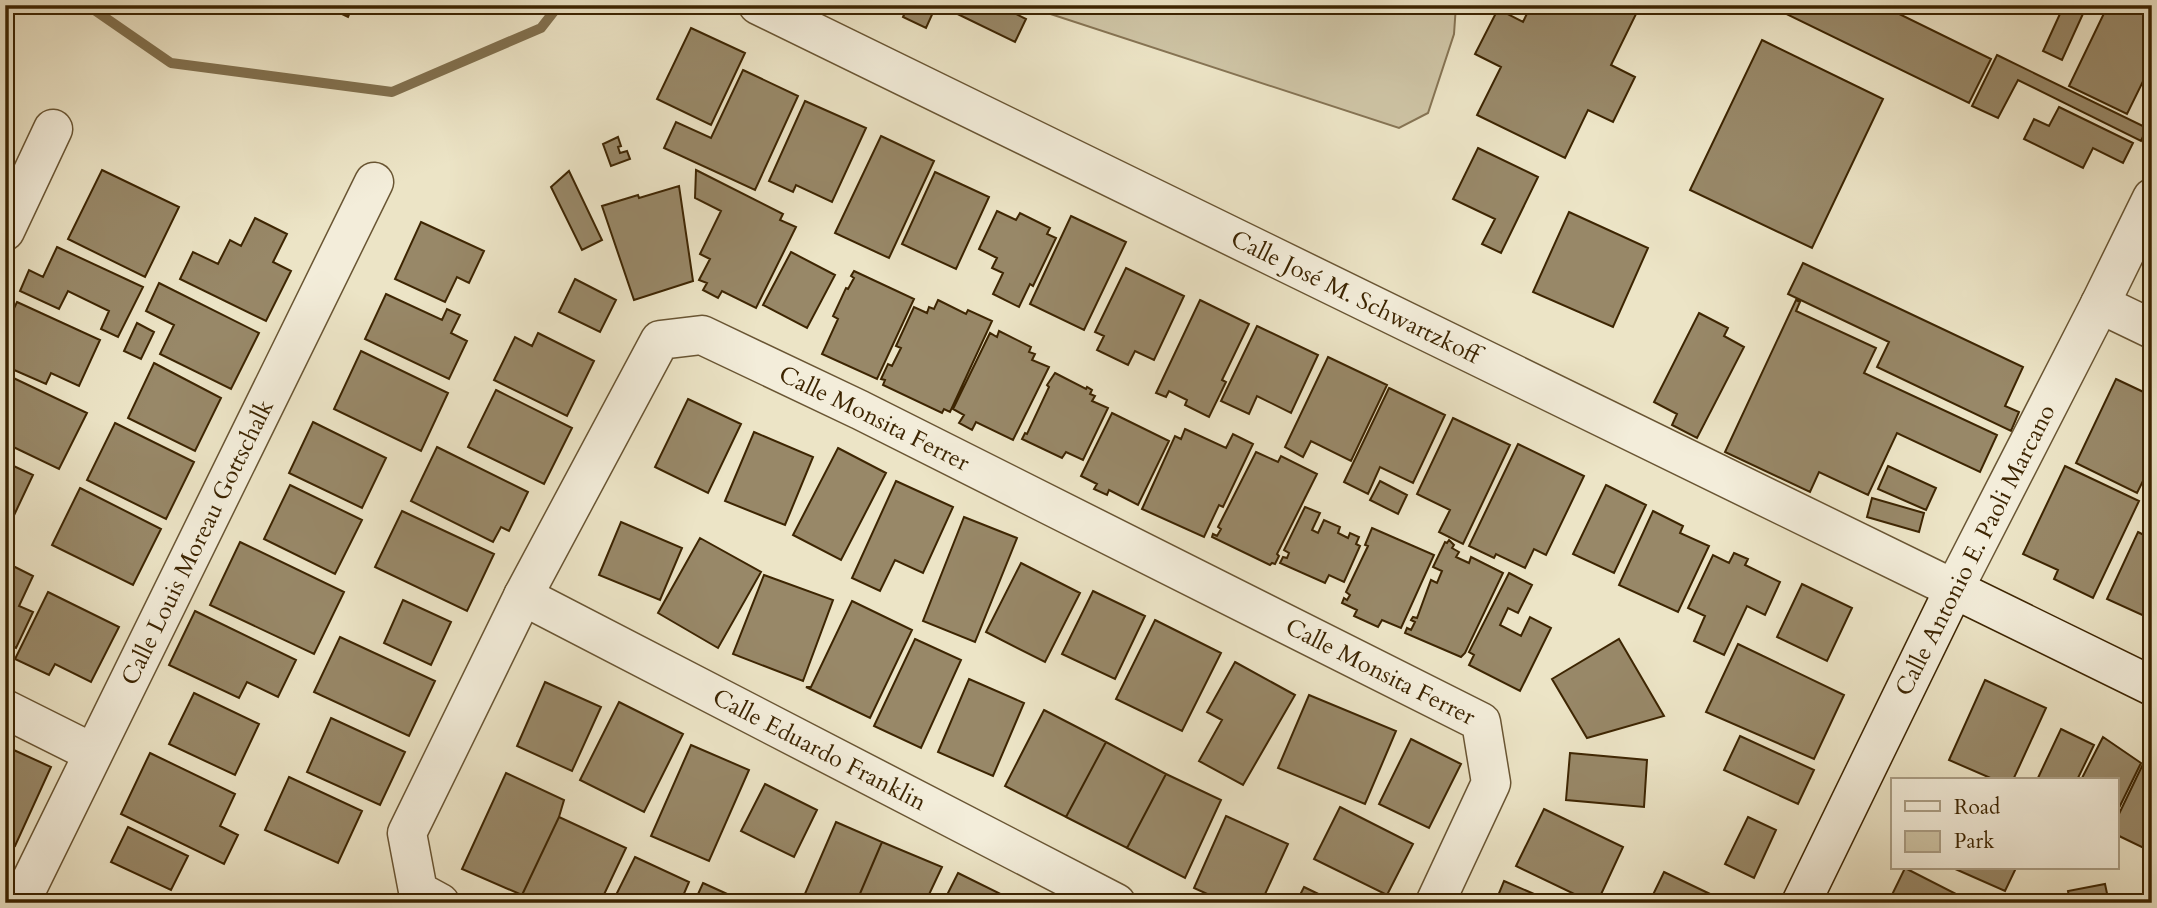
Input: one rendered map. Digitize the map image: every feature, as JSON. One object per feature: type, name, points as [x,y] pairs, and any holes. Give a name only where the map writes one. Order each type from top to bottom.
[{"type":"street","name":"Calle José M. Schwartzkoff","points":[[758,5],[2152,686]]},
{"type":"street","points":[[5,231],[53,130]]},
{"type":"street","name":"Calle Louis Moreau Gottschalk","points":[[20,903],[374,182]]},
{"type":"street","name":"Calle Antonio E. Paoli Marcano","points":[[1801,903],[1954,589],[2101,304],[2152,198]]},
{"type":"street","points":[[2101,304],[2152,329]]},
{"type":"street","name":"Calle Monsita Ferrer","points":[[440,903],[418,891],[407,833],[523,596],[660,340],[702,335],[860,410],[1481,722],[1491,783],[1435,903]]},
{"type":"street","name":"Calle Eduardo Franklin","points":[[523,596],[1116,903]]},
{"type":"street","points":[[5,709],[93,753]]},
{"type":"green space","points":[[1023,5],[1456,5],[1454,34],[1428,113],[1399,128]]},
{"type":"building","points":[[323,5],[353,5],[348,17]]},
{"type":"building","points":[[908,5],[928,5],[935,8],[926,28],[903,17]]},
{"type":"building","points":[[939,5],[998,5],[1026,19],[1015,42]]},
{"type":"building","points":[[1531,5],[1629,5],[1638,10],[1611,65],[1635,77],[1613,122],[1588,110],[1565,158],[1477,115],[1501,67],[1475,54],[1498,9],[1523,22]]},
{"type":"building","points":[[1768,5],[1881,5],[1991,59],[1969,103]]},
{"type":"building","points":[[2064,5],[2087,5],[2062,60],[2043,51]]},
{"type":"building","points":[[2108,5],[2152,5],[2152,63],[2127,114],[2069,86]]},
{"type":"building","points":[[691,28],[745,53],[711,125],[657,99]]},
{"type":"building","points":[[1762,40],[1883,99],[1812,248],[1690,190]]},
{"type":"building","points":[[1997,55],[2147,128],[2141,141],[2018,80],[1998,118],[1972,106]]},
{"type":"building","points":[[743,70],[798,96],[755,190],[664,148],[676,122],[711,138]]},
{"type":"building","points":[[805,101],[866,128],[832,202],[796,185],[793,192],[769,181]]},
{"type":"building","points":[[2059,107],[2133,143],[2123,163],[2093,148],[2083,168],[2024,139],[2034,119],[2049,126]]},
{"type":"building","points":[[881,136],[934,161],[889,258],[835,233]]},
{"type":"building","points":[[618,137],[620,153],[627,151],[630,159],[611,166],[603,144]]},
{"type":"building","points":[[1478,148],[1538,177],[1501,253],[1482,244],[1495,219],[1453,199]]},
{"type":"building","points":[[102,170],[179,207],[145,277],[68,239]]},
{"type":"building","points":[[696,170],[783,214],[780,220],[796,227],[756,308],[722,291],[718,298],[703,290],[707,283],[699,280],[710,259],[700,254],[721,211],[695,198]]},
{"type":"building","points":[[569,171],[602,240],[582,250],[551,187]]},
{"type":"building","points":[[935,172],[989,197],[956,269],[902,244]]},
{"type":"building","points":[[679,186],[693,281],[634,300],[602,206]]},
{"type":"building","points":[[997,211],[1016,220],[1020,213],[1050,228],[1047,234],[1056,238],[1033,286],[1030,284],[1019,307],[993,294],[1003,273],[992,268],[997,258],[979,249]]},
{"type":"building","points":[[1569,212],[1648,248],[1613,327],[1533,292]]},
{"type":"building","points":[[1071,216],[1126,242],[1084,330],[1030,304]]},
{"type":"building","points":[[255,218],[287,234],[273,262],[291,271],[266,321],[180,279],[193,252],[218,264],[230,240],[241,246]]},
{"type":"building","points":[[421,222],[484,251],[469,283],[457,277],[445,302],[395,279]]},
{"type":"building","points":[[57,247],[143,287],[118,337],[101,329],[109,311],[68,291],[59,309],[20,291],[29,270],[43,277]]},
{"type":"building","points":[[791,252],[835,275],[807,328],[763,305]]},
{"type":"building","points":[[1803,263],[2023,367],[2005,406],[2019,412],[2011,431],[1877,367],[1889,342],[1788,294]]},
{"type":"building","points":[[1126,268],[1184,296],[1154,360],[1135,351],[1128,365],[1097,350],[1104,336],[1095,332]]},
{"type":"building","points":[[854,271],[914,299],[877,379],[822,354],[838,319],[833,316],[846,288],[848,289],[854,278],[851,276]]},
{"type":"building","points":[[575,279],[616,300],[600,332],[559,312]]},
{"type":"building","points":[[159,283],[259,333],[231,389],[160,354],[174,325],[146,311]]},
{"type":"building","points":[[386,294],[442,320],[447,309],[460,315],[451,333],[467,341],[449,379],[365,339]]},
{"type":"building","points":[[938,300],[966,314],[968,310],[992,321],[950,412],[944,409],[942,413],[883,385],[885,380],[881,379],[888,364],[892,366],[901,348],[896,346],[914,307],[927,313],[929,307],[934,309]]},
{"type":"building","points":[[1200,300],[1249,324],[1222,380],[1226,382],[1209,417],[1185,405],[1187,400],[1169,391],[1166,397],[1156,393]]},
{"type":"building","points":[[1796,300],[1800,302],[1796,311],[1876,348],[1864,373],[1997,435],[1980,472],[1897,433],[1868,495],[1819,472],[1810,492],[1725,452]]},
{"type":"building","points":[[17,302],[100,340],[79,386],[51,373],[46,384],[5,366],[5,327]]},
{"type":"building","points":[[1699,313],[1728,328],[1724,336],[1744,347],[1697,438],[1672,425],[1677,414],[1654,402]]},
{"type":"building","points":[[137,323],[154,332],[141,359],[124,351]]},
{"type":"building","points":[[1257,326],[1318,355],[1291,413],[1257,396],[1249,414],[1221,401]]},
{"type":"building","points":[[999,331],[1031,347],[1029,352],[1035,354],[1032,360],[1049,367],[1013,440],[976,422],[972,430],[959,423],[964,415],[953,409],[990,333],[997,337]]},
{"type":"building","points":[[538,333],[594,361],[567,416],[494,380],[515,337],[532,346]]},
{"type":"building","points":[[361,351],[448,393],[421,451],[334,409]]},
{"type":"building","points":[[1328,357],[1387,385],[1351,461],[1311,441],[1303,457],[1285,447]]},
{"type":"building","points":[[154,363],[221,398],[195,451],[128,418]]},
{"type":"building","points":[[1055,373],[1092,390],[1090,394],[1095,396],[1092,401],[1108,408],[1083,460],[1066,452],[1062,458],[1022,439],[1025,433],[1027,434],[1049,387],[1047,385]]},
{"type":"building","points":[[5,374],[87,413],[59,469],[5,443]]},
{"type":"building","points":[[2116,379],[2152,396],[2152,463],[2137,493],[2076,463]]},
{"type":"building","points":[[1389,388],[1445,415],[1413,483],[1380,467],[1368,494],[1344,482]]},
{"type":"building","points":[[496,390],[572,428],[544,484],[468,447]]},
{"type":"building","points":[[688,399],[741,424],[708,493],[655,467]]},
{"type":"building","points":[[1112,413],[1169,441],[1138,505],[1109,490],[1107,495],[1094,489],[1097,484],[1081,476]]},
{"type":"building","points":[[1453,418],[1510,445],[1463,544],[1439,532],[1450,510],[1417,494]]},
{"type":"building","points":[[313,422],[386,458],[362,508],[289,473]]},
{"type":"building","points":[[115,423],[194,462],[166,519],[87,480]]},
{"type":"building","points":[[1185,429],[1226,448],[1233,434],[1253,444],[1223,507],[1219,505],[1204,537],[1142,509],[1175,436],[1181,439]]},
{"type":"building","points":[[754,432],[813,457],[785,525],[725,501]]},
{"type":"building","points":[[1518,444],[1584,476],[1546,555],[1534,549],[1525,568],[1496,554],[1494,558],[1469,546]]},
{"type":"building","points":[[437,447],[528,492],[509,531],[501,527],[493,542],[411,501]]},
{"type":"building","points":[[838,448],[886,473],[841,560],[793,535]]},
{"type":"building","points":[[1256,452],[1278,462],[1281,456],[1317,474],[1277,554],[1279,556],[1275,564],[1270,565],[1212,537],[1213,534],[1217,536],[1221,529],[1218,527]]},
{"type":"building","points":[[5,462],[33,475],[8,528],[5,527]]},
{"type":"building","points":[[1888,466],[1936,488],[1926,510],[1878,489]]},
{"type":"building","points":[[2065,466],[2139,501],[2093,598],[2054,579],[2058,570],[2023,554]]},
{"type":"building","points":[[896,481],[953,507],[923,573],[895,560],[880,591],[852,578]]},
{"type":"building","points":[[1380,481],[1407,495],[1398,514],[1370,500]]},
{"type":"building","points":[[290,485],[362,520],[335,574],[264,539]]},
{"type":"building","points":[[1606,485],[1646,505],[1614,573],[1573,554]]},
{"type":"building","points":[[80,488],[161,529],[133,585],[52,545]]},
{"type":"building","points":[[1872,498],[1924,513],[1919,532],[1867,517]]},
{"type":"building","points":[[1305,507],[1320,513],[1312,530],[1318,533],[1324,520],[1340,527],[1338,533],[1348,538],[1350,533],[1359,537],[1356,544],[1360,546],[1344,582],[1329,575],[1325,583],[1280,563],[1283,557],[1287,558],[1289,553],[1284,550]]},
{"type":"building","points":[[402,511],[494,554],[467,611],[375,567]]},
{"type":"building","points":[[1653,511],[1683,526],[1680,533],[1709,546],[1678,612],[1619,585]]},
{"type":"building","points":[[964,517],[1017,538],[975,642],[923,621]]},
{"type":"building","points":[[621,522],[682,548],[660,600],[599,575]]},
{"type":"building","points":[[1372,528],[1434,555],[1401,628],[1382,620],[1378,627],[1354,616],[1357,610],[1342,603],[1344,598],[1347,600],[1350,595],[1346,592],[1368,546],[1365,545]]},
{"type":"building","points":[[2138,532],[2152,539],[2151,619],[2107,599]]},
{"type":"building","points":[[700,538],[761,572],[718,648],[658,613]]},
{"type":"building","points":[[1449,540],[1454,545],[1452,548],[1459,552],[1456,557],[1469,563],[1471,557],[1503,573],[1461,657],[1405,633],[1407,628],[1411,630],[1415,622],[1411,620],[1413,617],[1417,618],[1431,580],[1437,583],[1442,571],[1433,567],[1445,542]]},
{"type":"building","points":[[240,542],[344,592],[314,654],[210,605]]},
{"type":"building","points":[[1734,553],[1748,559],[1745,565],[1780,582],[1765,615],[1747,606],[1724,655],[1694,641],[1705,616],[1688,608],[1713,555],[1729,563]]},
{"type":"building","points":[[5,562],[33,576],[19,606],[33,612],[16,648],[5,643]]},
{"type":"building","points":[[1021,563],[1080,593],[1045,662],[986,632]]},
{"type":"building","points":[[1509,573],[1532,585],[1518,613],[1508,608],[1500,625],[1521,636],[1530,617],[1551,628],[1520,691],[1469,665],[1474,655],[1469,652]]},
{"type":"building","points":[[764,575],[833,600],[803,681],[733,654]]},
{"type":"building","points":[[1802,584],[1852,608],[1827,661],[1777,637]]},
{"type":"building","points":[[1093,591],[1145,616],[1115,679],[1062,654]]},
{"type":"building","points":[[48,592],[119,627],[91,682],[55,664],[49,675],[15,659]]},
{"type":"building","points":[[403,600],[451,622],[431,665],[384,643]]},
{"type":"building","points":[[852,601],[912,630],[870,718],[806,687],[811,687]]},
{"type":"building","points":[[195,611],[296,660],[278,697],[247,682],[239,698],[169,665]]},
{"type":"building","points":[[1155,620],[1221,653],[1182,731],[1116,699]]},
{"type":"building","points":[[340,637],[435,681],[409,736],[314,692]]},
{"type":"building","points":[[915,639],[961,660],[921,748],[874,726]]},
{"type":"building","points":[[1619,639],[1664,716],[1587,738],[1552,679]]},
{"type":"building","points":[[1738,644],[1844,695],[1814,759],[1706,712]]},
{"type":"building","points":[[1235,662],[1295,695],[1243,785],[1199,761],[1222,720],[1207,712]]},
{"type":"building","points":[[969,679],[1024,703],[993,776],[938,752]]},
{"type":"building","points":[[1985,680],[2046,708],[2014,778],[1990,778],[1949,760]]},
{"type":"building","points":[[545,682],[601,707],[572,771],[517,746]]},
{"type":"building","points":[[194,693],[259,724],[235,775],[169,744]]},
{"type":"building","points":[[1309,695],[1396,731],[1365,804],[1278,768]]},
{"type":"building","points":[[619,702],[683,734],[644,812],[580,780]]},
{"type":"building","points":[[1044,710],[1106,742],[1066,817],[1005,786]]},
{"type":"building","points":[[331,718],[405,752],[380,805],[307,772]]},
{"type":"building","points":[[2061,729],[2094,745],[2078,778],[2038,778]]},
{"type":"building","points":[[1740,736],[1814,770],[1798,804],[1724,770]]},
{"type":"building","points":[[2103,737],[2141,763],[2118,810],[2118,778],[2082,778]]},
{"type":"building","points":[[1411,739],[1461,764],[1429,828],[1379,804]]},
{"type":"building","points":[[1106,742],[1166,774],[1127,848],[1066,817]]},
{"type":"building","points":[[691,745],[749,770],[709,861],[651,836]]},
{"type":"building","points":[[5,746],[51,767],[15,846],[5,842]]},
{"type":"building","points":[[150,753],[235,794],[220,826],[238,835],[224,864],[121,814]]},
{"type":"building","points":[[1570,753],[1647,760],[1644,807],[1566,800]]},
{"type":"building","points":[[2144,762],[2152,766],[2152,852],[2118,835],[2118,816]]},
{"type":"building","points":[[506,773],[564,800],[559,817],[522,895],[462,869]]},
{"type":"building","points":[[1166,774],[1221,800],[1185,878],[1127,848]]},
{"type":"building","points":[[289,777],[362,811],[338,863],[265,830]]},
{"type":"building","points":[[765,784],[817,810],[794,857],[741,831]]},
{"type":"building","points":[[1340,807],[1413,844],[1387,895],[1314,859]]},
{"type":"building","points":[[1544,809],[1623,847],[1597,903],[1516,866]]},
{"type":"building","points":[[1226,816],[1288,844],[1261,903],[1227,903],[1194,888]]},
{"type":"building","points":[[559,817],[626,848],[600,903],[540,903],[522,895]]},
{"type":"building","points":[[1748,817],[1776,830],[1754,878],[1725,864]]},
{"type":"building","points":[[836,822],[882,842],[856,903],[801,903]]},
{"type":"building","points":[[128,827],[188,856],[171,890],[111,862]]},
{"type":"building","points":[[882,842],[942,867],[925,903],[856,903]]},
{"type":"building","points":[[635,857],[689,882],[680,903],[612,903]]},
{"type":"building","points":[[1904,870],[1970,901],[1970,903],[1888,903]]},
{"type":"building","points":[[1958,870],[2015,870],[2005,891]]},
{"type":"building","points":[[1664,872],[1729,903],[1649,903]]},
{"type":"building","points":[[958,873],[1017,902],[943,903]]},
{"type":"building","points":[[1504,881],[1555,903],[1495,903]]},
{"type":"building","points":[[703,883],[747,903],[694,903]]},
{"type":"building","points":[[2105,884],[2109,903],[2070,903],[2068,891]]},
{"type":"building","points":[[1304,887],[1337,903],[1296,903]]},
{"type":"waterway","points":[[87,5],[171,63],[392,92],[541,28],[559,5]]}]
